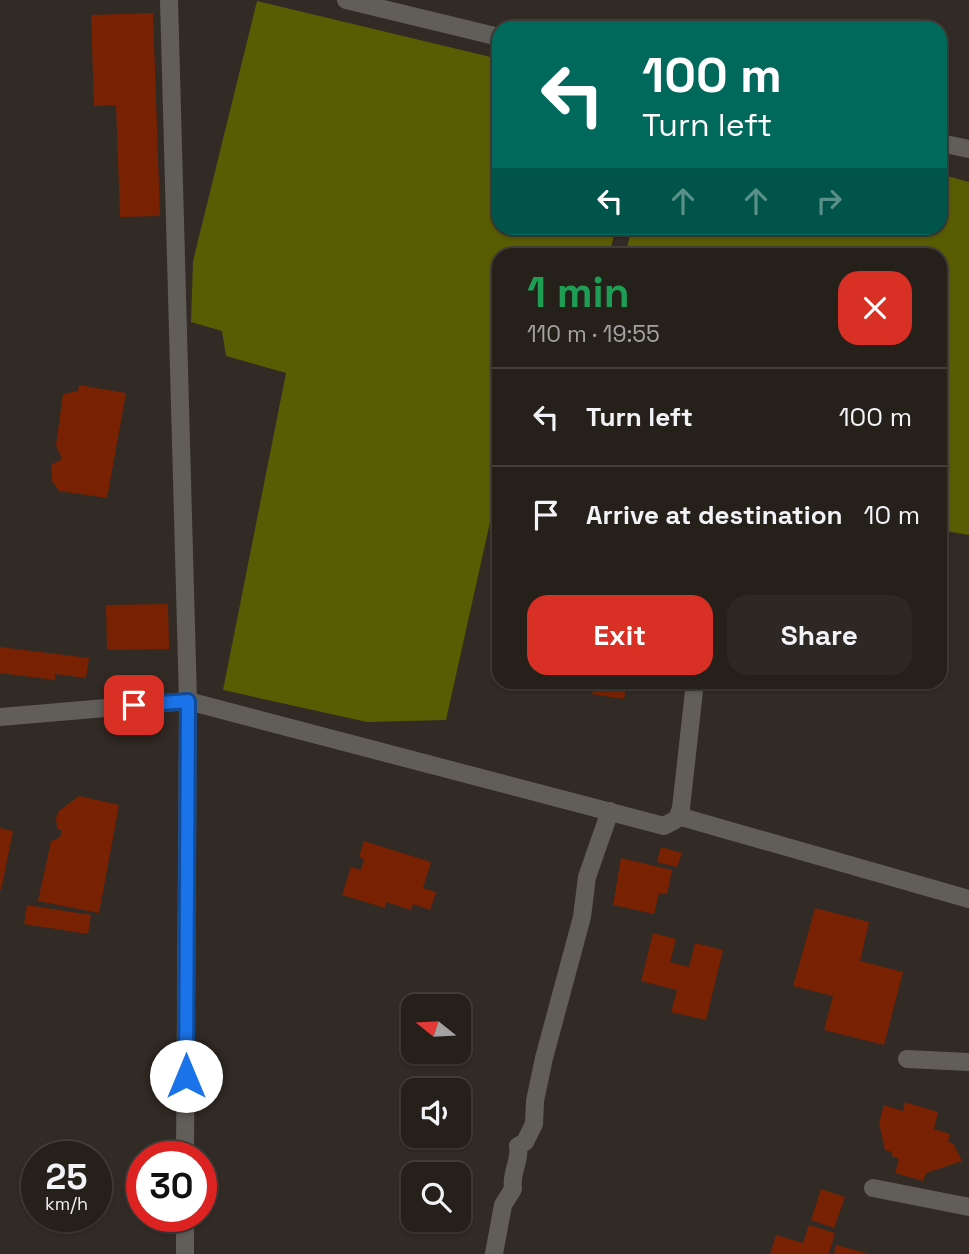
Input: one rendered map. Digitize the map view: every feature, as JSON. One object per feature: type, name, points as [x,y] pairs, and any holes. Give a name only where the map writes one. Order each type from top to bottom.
[{"type":"street","points":[[169,0],[188,701],[185,1141]]},
{"type":"street","points":[[346,0],[492,35]]},
{"type":"street","points":[[947,144],[969,149]]},
{"type":"street","points":[[0,717],[188,701],[664,826],[674,822],[681,808],[694,689]]},
{"type":"street","points":[[494,1254],[503,1205],[513,1189],[511,1186],[519,1153],[518,1146],[525,1142],[534,1124],[541,1069],[582,918],[587,877],[610,811]]},
{"type":"street","points":[[678,816],[969,899]]},
{"type":"street","points":[[907,1059],[969,1062]]},
{"type":"street","points":[[873,1188],[969,1207]]},
{"type":"street","points":[[185,1232],[185,1254]]},
{"type":"shaded area","points":[[257,1],[492,57],[492,235],[614,235],[611,248],[492,248],[492,513],[446,720],[367,722],[223,690],[286,373],[226,356],[222,331],[191,322],[193,261]]},
{"type":"shaded area","points":[[947,176],[969,182],[969,535],[947,531],[947,248],[627,248],[630,235],[947,235]]},
{"type":"building","points":[[153,13],[160,216],[120,217],[116,105],[94,106],[91,15]]},
{"type":"building","points":[[79,385],[126,393],[107,498],[59,491],[52,481],[51,465],[62,459],[56,445],[63,394],[78,391]]},
{"type":"building","points":[[168,604],[169,649],[107,650],[106,605]]},
{"type":"building","points":[[0,647],[89,658],[86,678],[55,674],[55,680],[0,673]]},
{"type":"building","points":[[593,689],[626,689],[624,699],[592,694]]},
{"type":"building","points":[[79,796],[119,805],[99,913],[38,901],[51,841],[61,835],[61,830],[57,829],[56,818],[59,811]]},
{"type":"building","points":[[0,828],[13,831],[1,890],[0,890]]},
{"type":"building","points":[[364,841],[431,862],[423,888],[436,892],[430,910],[413,904],[411,910],[386,902],[385,908],[342,895],[351,867],[361,870],[364,859],[359,857]]},
{"type":"building","points":[[661,847],[682,853],[677,867],[657,862]]},
{"type":"building","points":[[621,858],[672,870],[667,894],[659,893],[654,914],[613,905]]},
{"type":"building","points":[[27,905],[91,915],[88,934],[24,924]]},
{"type":"building","points":[[815,908],[869,922],[860,961],[903,972],[884,1045],[824,1030],[833,996],[793,986]]},
{"type":"building","points":[[653,933],[676,939],[670,962],[689,967],[695,943],[723,950],[706,1020],[671,1012],[677,990],[641,981]]},
{"type":"building","points":[[905,1102],[938,1112],[934,1129],[950,1134],[948,1142],[953,1143],[962,1161],[926,1173],[923,1181],[895,1173],[899,1159],[892,1156],[892,1152],[885,1150],[879,1123],[884,1105],[903,1111]]},
{"type":"building","points":[[821,1189],[845,1197],[834,1228],[811,1220]]},
{"type":"building","points":[[809,1225],[835,1233],[829,1254],[770,1254],[776,1235],[803,1243]]},
{"type":"building","points":[[836,1245],[866,1253],[866,1254],[834,1254]]},
{"type":"route","points":[[134,705],[188,701],[186,1076]]}]
